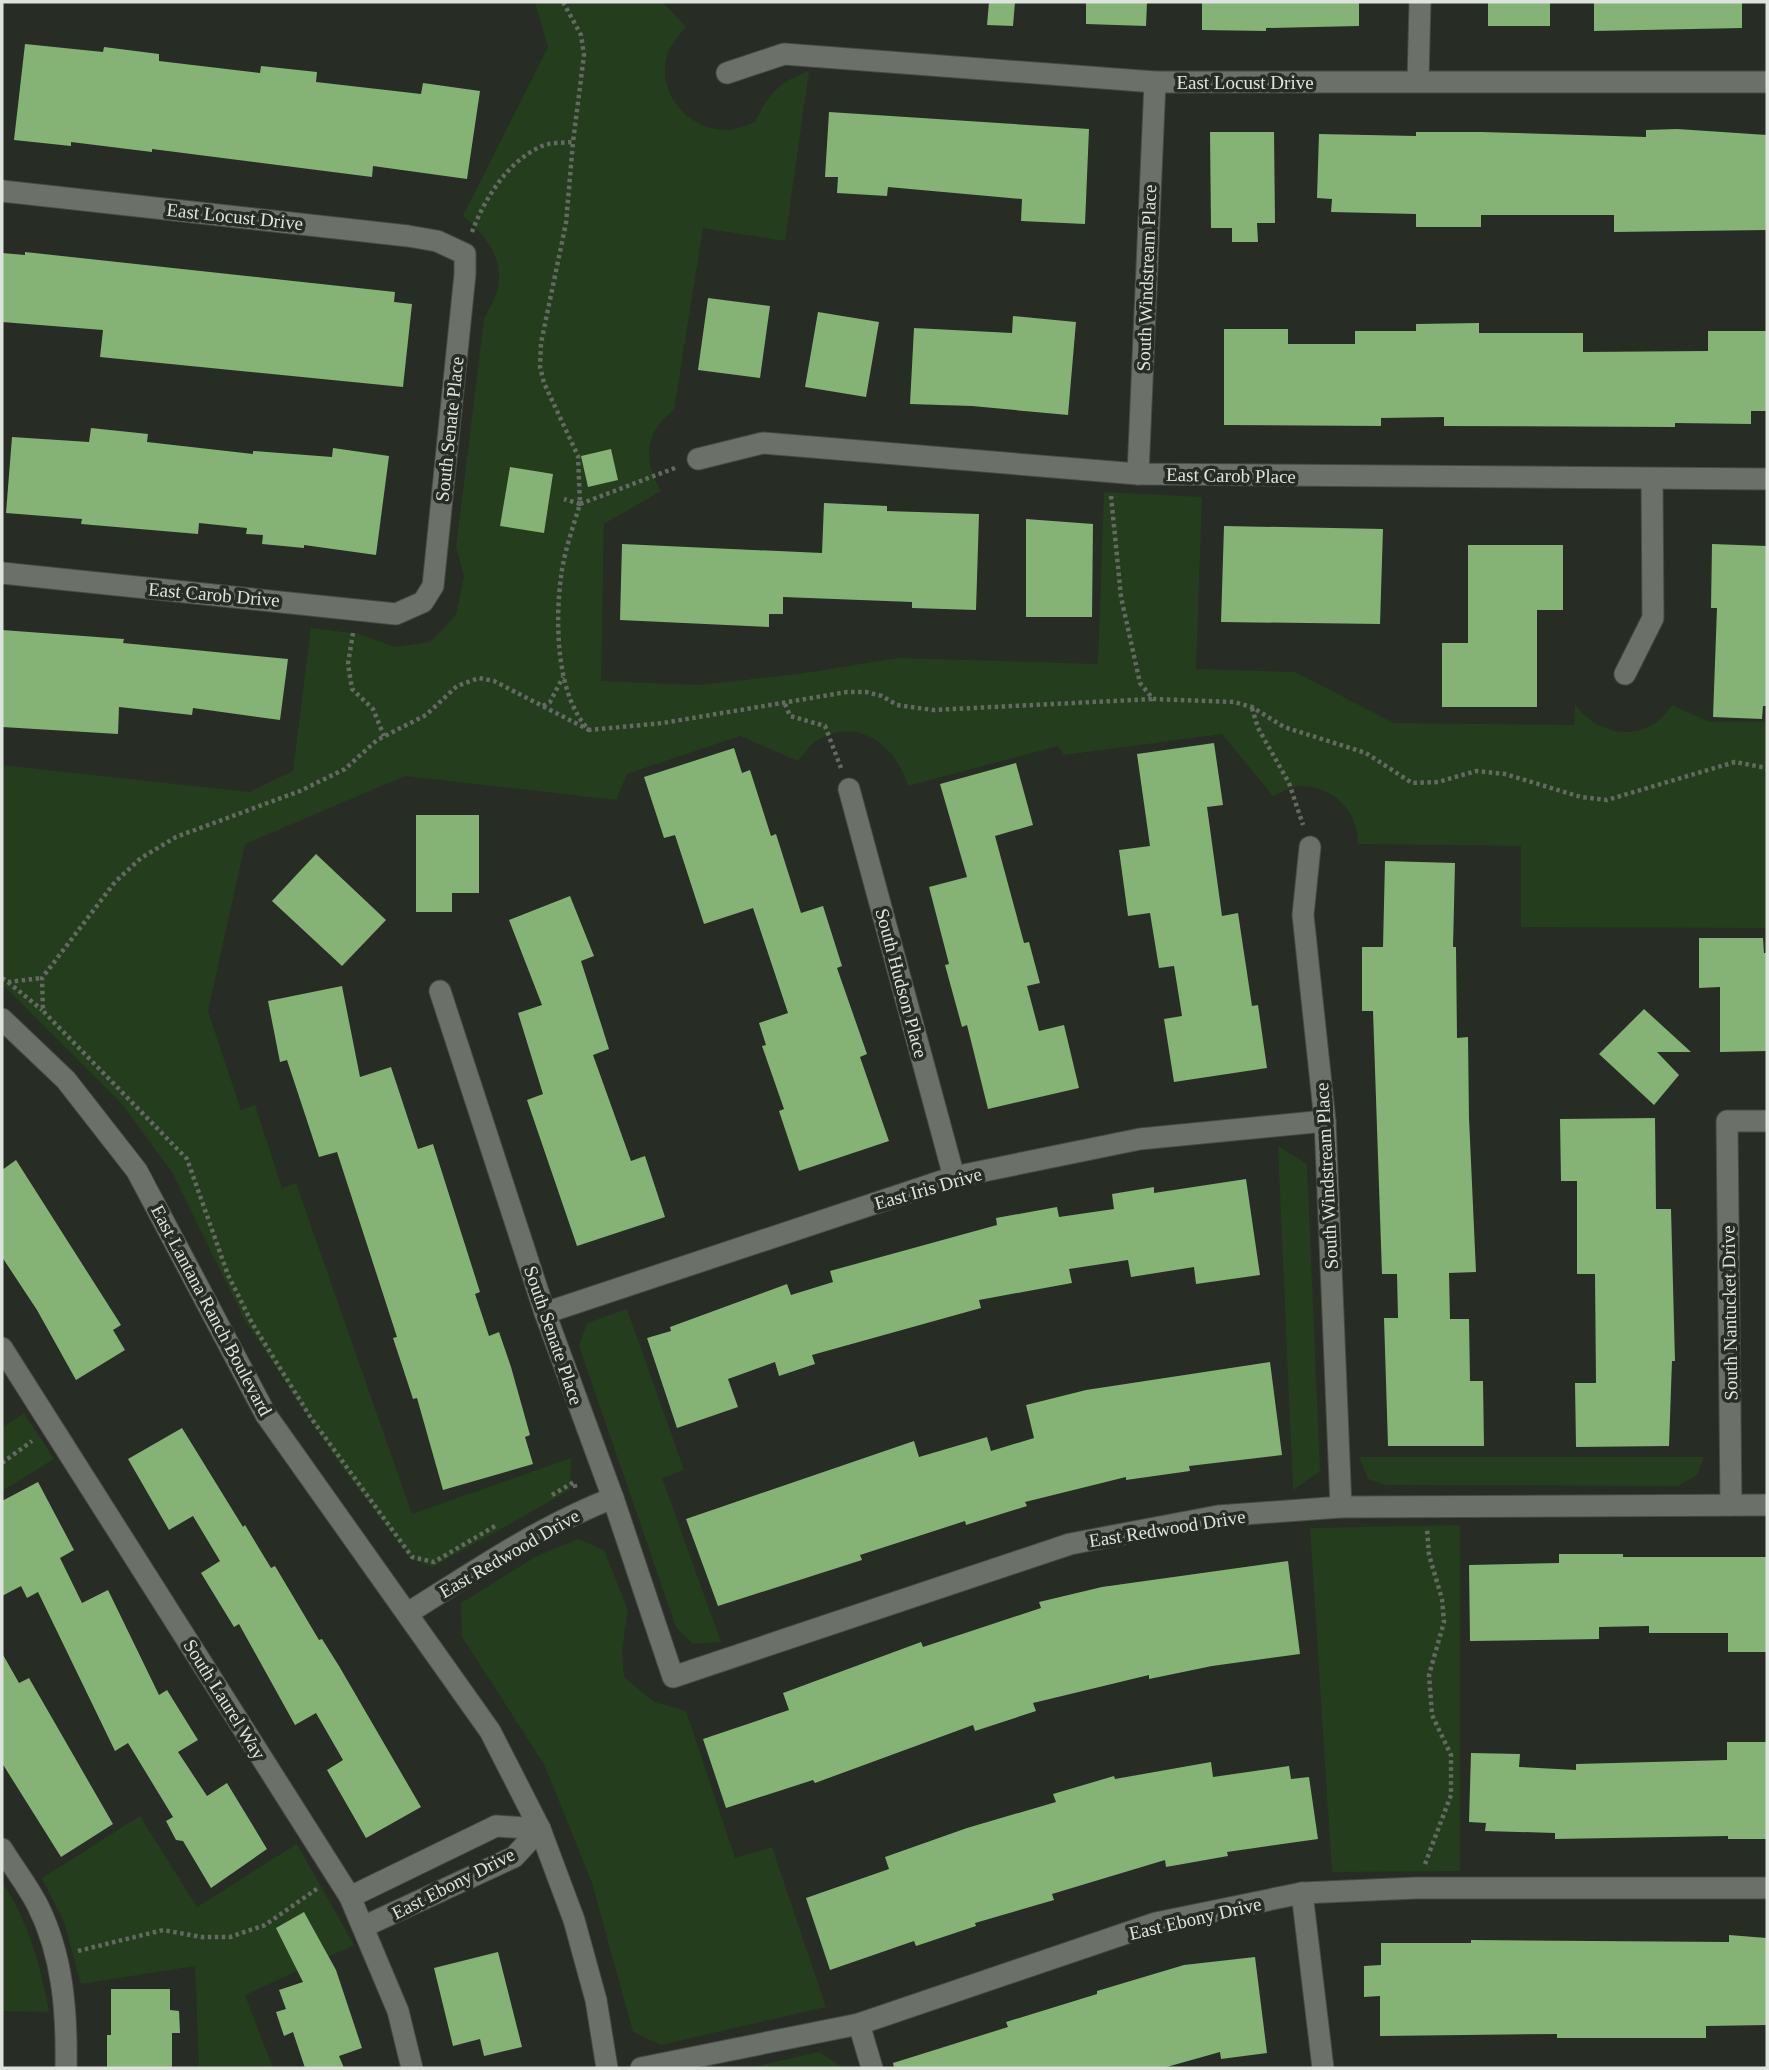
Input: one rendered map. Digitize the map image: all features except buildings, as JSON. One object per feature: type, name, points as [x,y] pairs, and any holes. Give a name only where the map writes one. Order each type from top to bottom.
[{"type":"street","points":[[1418,80],[1420,2]]},
{"type":"street","name":"East Locust Drive","points":[[727,73],[784,54],[1155,82],[1767,82]]},
{"type":"street","name":"South Windstream Place","points":[[1138,474],[1155,82]]},
{"type":"street","name":"East Locust Drive","points":[[2,191],[408,236],[437,241],[465,254]]},
{"type":"street","name":"South Senate Place","points":[[423,602],[433,586],[466,274],[465,254]]},
{"type":"street","name":"East Carob Place","points":[[698,459],[763,443],[1138,474],[1767,479]]},
{"type":"street","points":[[1626,674],[1653,618],[1652,478]]},
{"type":"street","name":"East Carob Drive","points":[[2,573],[396,614],[423,602]]},
{"type":"street","name":"South Hudson Place","points":[[849,789],[954,1177]]},
{"type":"street","name":"South Windstream Place","points":[[1310,847],[1303,915],[1325,1121],[1341,1507]]},
{"type":"street","name":"South Senate Place","points":[[440,991],[544,1313],[612,1498],[673,1677]]},
{"type":"street","name":"East Lantana Ranch Boulevard","points":[[2,1019],[66,1080],[137,1171],[266,1415],[490,1731],[540,1829],[574,1920],[596,2000],[607,2068]]},
{"type":"street","name":"East Iris Drive","points":[[544,1313],[954,1177],[1140,1139],[1325,1121]]},
{"type":"street","name":"South Nantucket Drive","points":[[1731,1505],[1727,1121],[1767,1121]]},
{"type":"street","name":"South Laurel Way","points":[[2,1348],[350,1897],[398,2011],[412,2068]]},
{"type":"street","name":"East Redwood Drive","points":[[408,1614],[513,1548],[583,1509],[612,1498]]},
{"type":"street","name":"East Redwood Drive","points":[[673,1677],[1070,1545],[1218,1516],[1341,1507],[1767,1505]]},
{"type":"street","name":"East Ebony Drive","points":[[350,1897],[496,1826],[540,1829]]},
{"type":"street","name":"East Ebony Drive","points":[[363,1927],[514,1857],[540,1829]]},
{"type":"street","points":[[2,1849],[37,1904],[57,1957],[66,2030],[66,2068]]},
{"type":"street","name":"East Ebony Drive","points":[[641,2068],[859,2024],[1156,1923],[1302,1893],[1416,1888],[1767,1888]]},
{"type":"street","points":[[1302,1893],[1322,2068]]},
{"type":"street","points":[[859,2024],[872,2068]]},
{"type":"path","points":[[563,2],[581,35],[584,55],[566,223],[541,343],[540,367],[544,383],[578,456],[580,504],[561,574],[559,597],[565,691],[577,718],[589,730]]},
{"type":"path","points":[[465,254],[483,204],[522,158],[541,146],[573,142]]},
{"type":"path","points":[[564,499],[580,504],[698,459]]},
{"type":"path","points":[[1113,471],[1111,499],[1121,597],[1140,683],[1153,699]]},
{"type":"path","points":[[357,608],[349,678],[352,689],[373,709],[384,736]]},
{"type":"path","points":[[543,706],[550,702],[564,676]]},
{"type":"path","points":[[43,1011],[42,978],[115,882],[141,858],[176,837],[300,792],[345,769],[384,736],[426,715],[457,686],[479,678],[494,681],[589,730],[608,731],[847,692],[866,692],[882,696],[897,705],[933,710],[1153,699],[1234,702],[1252,707],[1284,727],[1366,753],[1412,783],[1438,782],[1476,771],[1505,774],[1581,797],[1607,800],[1735,762],[1767,768]]},
{"type":"path","points":[[785,704],[790,716],[825,726],[849,789]]},
{"type":"path","points":[[1252,707],[1258,728],[1289,783],[1310,847]]},
{"type":"path","points":[[2,978],[43,1011],[187,1159],[228,1275],[252,1323],[319,1429],[412,1557],[434,1562],[496,1525]]},
{"type":"path","points":[[8,982],[42,978]]},
{"type":"path","points":[[2,1463],[52,1427]]},
{"type":"path","points":[[541,1502],[573,1482],[583,1509]]},
{"type":"path","points":[[1416,1888],[1451,1795],[1451,1755],[1432,1715],[1429,1675],[1444,1622],[1442,1599],[1429,1555],[1427,1507]]},
{"type":"path","points":[[57,1957],[163,1930],[201,1937],[230,1937],[265,1925],[296,1901],[337,1877]]},
{"type":"green space","points":[[535,2],[663,2],[686,27],[667,55],[667,86],[672,98],[690,118],[715,129],[732,130],[755,122],[765,103],[782,84],[809,71],[785,241],[703,228],[674,410],[657,428],[650,447],[651,468],[661,491],[604,524],[601,681],[699,685],[799,674],[898,658],[1098,664],[1104,492],[1202,497],[1196,669],[1295,672],[1394,723],[1574,725],[1575,705],[1598,725],[1624,732],[1650,726],[1672,705],[1709,722],[1767,722],[1767,928],[1521,927],[1521,846],[1358,844],[1354,821],[1349,811],[1333,795],[1323,790],[1299,786],[1273,796],[1222,734],[1064,755],[1058,746],[908,786],[895,758],[885,747],[861,733],[847,731],[832,734],[813,743],[798,761],[740,736],[627,774],[616,800],[405,776],[245,844],[208,1011],[241,1110],[255,1105],[282,1188],[296,1183],[412,1514],[571,1458],[570,1490],[433,1567],[411,1559],[339,1463],[244,1319],[173,1174],[123,1105],[2,984],[2,765],[249,792],[293,771],[311,628],[360,634],[395,647],[430,642],[456,615],[464,576],[456,547],[484,319],[497,292],[499,277],[491,247],[463,216],[548,47]]},
{"type":"green space","points":[[1278,1146],[1307,1164],[1320,1471],[1293,1490]]},
{"type":"green space","points":[[627,1309],[684,1470],[662,1478],[721,1642],[693,1644],[676,1627],[579,1346],[587,1323]]},
{"type":"green space","points":[[24,1413],[54,1459],[2,1491],[2,1428]]},
{"type":"green space","points":[[1359,1457],[1704,1457],[1697,1475],[1678,1486],[1385,1485],[1368,1479]]},
{"type":"green space","points":[[1460,1525],[1460,1871],[1332,1872],[1310,1528]]},
{"type":"green space","points":[[578,1539],[604,1550],[628,1610],[622,1649],[624,1677],[654,1702],[686,1711],[735,1858],[772,1847],[826,2007],[661,2045],[633,2032],[592,1883],[544,1764],[462,1637],[461,1603],[535,1557]]},
{"type":"green space","points":[[140,1816],[197,1907],[297,1844],[354,1945],[245,1995],[273,2068],[199,2068],[195,1966],[81,1984],[64,1922],[42,1878]]},
{"type":"green space","points":[[2,1882],[32,1944],[49,2012],[2,2011]]},
{"type":"green space","points":[[819,2052],[844,2068],[747,2068]]}]
